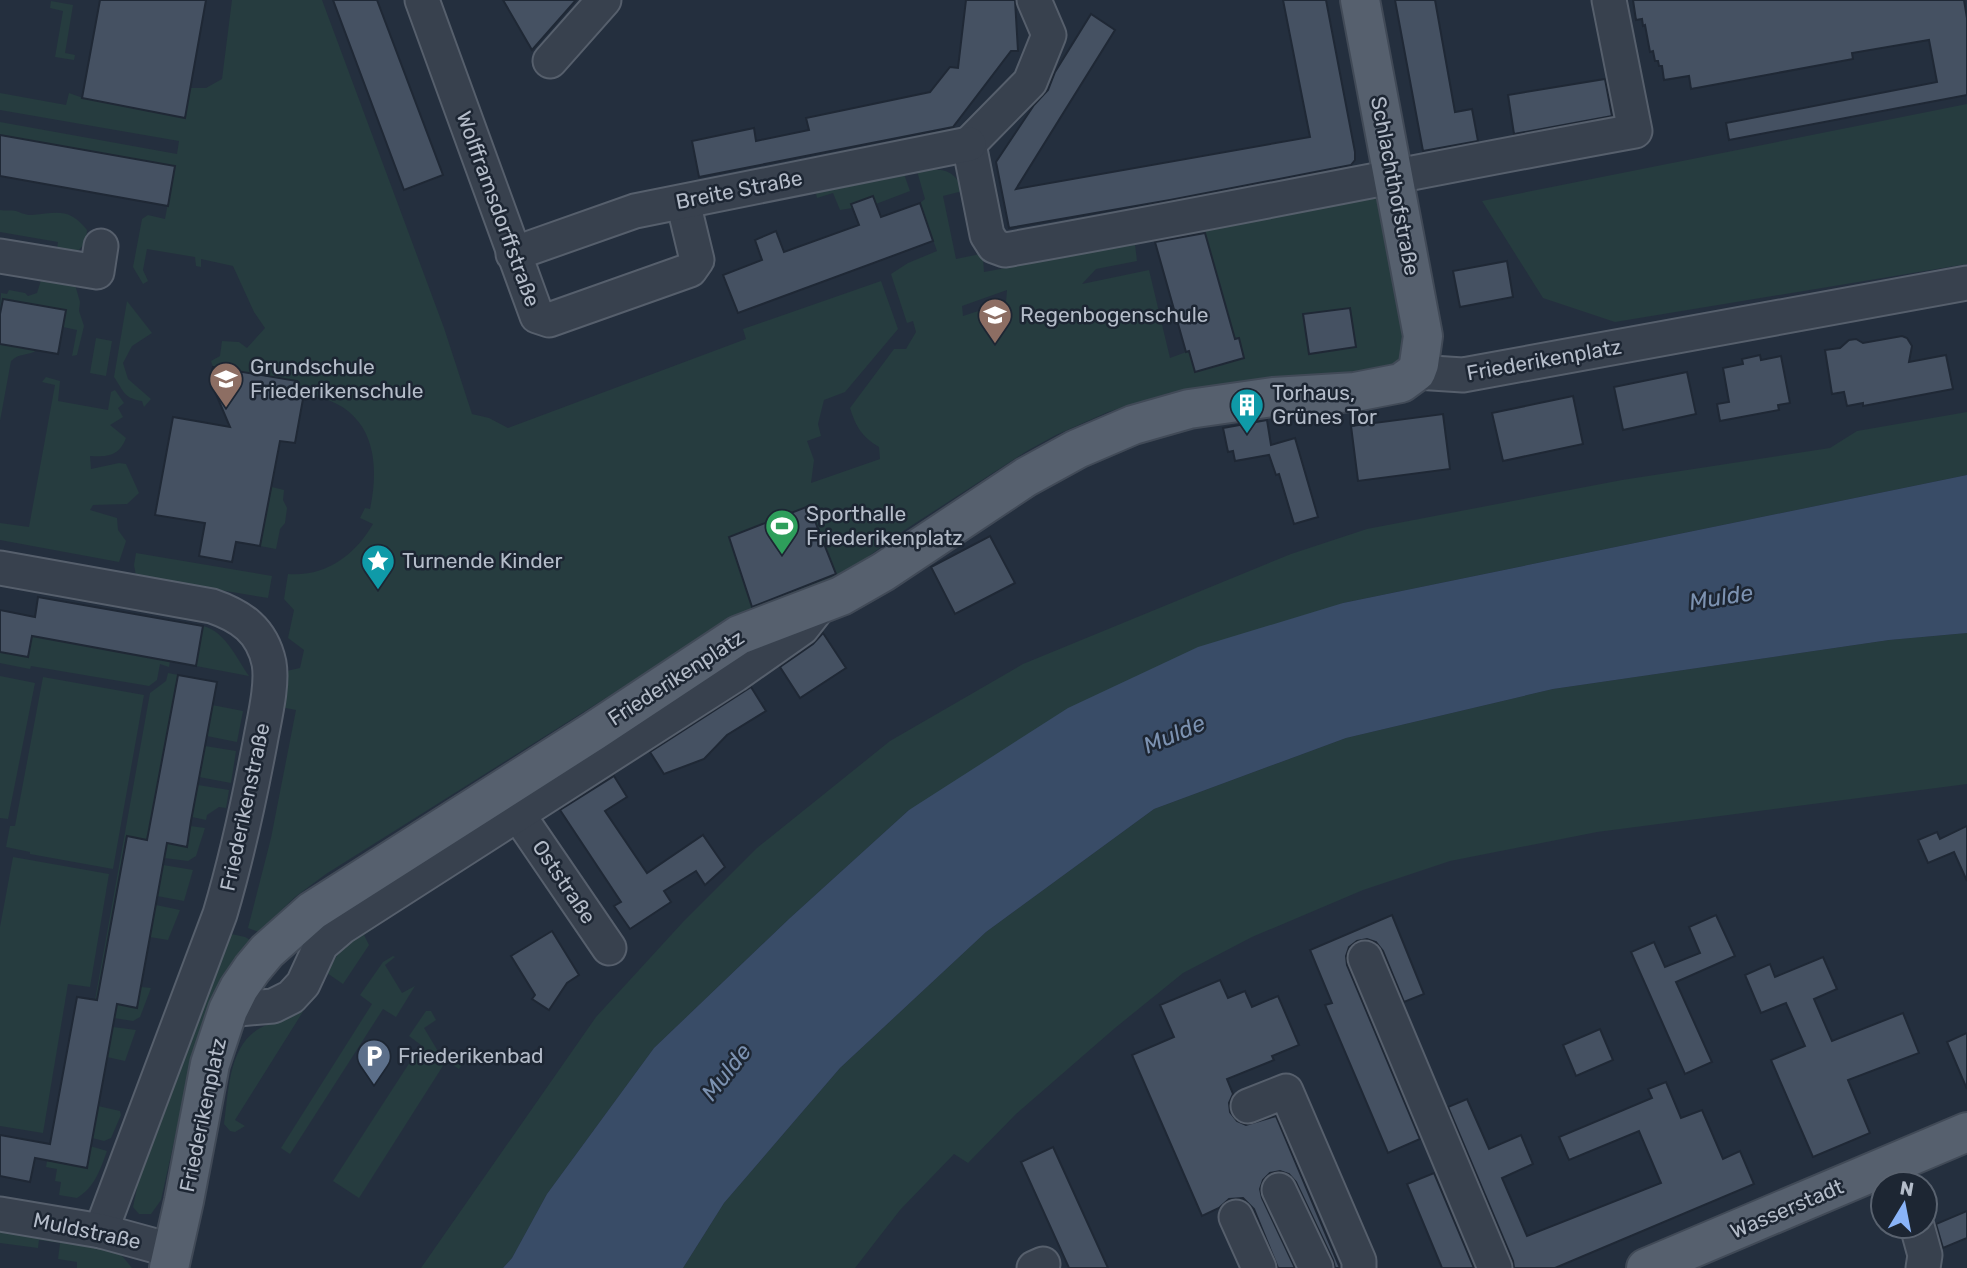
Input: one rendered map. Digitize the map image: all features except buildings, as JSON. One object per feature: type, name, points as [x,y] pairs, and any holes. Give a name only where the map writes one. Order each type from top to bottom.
[{"type":"main road","name":"Schlachthofstraße","points":[[1360,0],[1423,336],[1423,351],[1416,372]]},
{"type":"main road","name":"Friederikenplatz","points":[[171,1260],[210,1063],[228,1010],[239,988],[267,951],[333,896],[594,731],[738,635],[820,605],[883,572],[1026,477],[1103,437],[1161,416],[1212,405],[1273,397],[1378,389],[1401,383],[1416,372]]},
{"type":"main road","name":"Wasserstadt","points":[[1905,1170],[1967,1132]]},
{"type":"main road","name":"Wasserstadt","points":[[1646,1268],[1869,1185]]},
{"type":"street","name":"Wolfframsdorffstraße","points":[[422,0],[537,316],[549,320],[690,270],[697,260],[683,202]]},
{"type":"street","points":[[550,61],[604,0]]},
{"type":"street","points":[[1034,0],[1049,35],[1030,82],[969,144],[987,235],[994,246],[1005,250],[1635,131],[1609,0]]},
{"type":"street","name":"Breite Straße","points":[[513,254],[635,211],[969,144]]},
{"type":"street","points":[[0,256],[97,272],[101,246]]},
{"type":"street","name":"Friederikenplatz","points":[[1416,372],[1463,375],[1967,283]]},
{"type":"street","name":"Friederikenstraße","points":[[0,568],[226,610],[240,617],[253,629],[269,664],[264,724],[253,785],[220,914],[101,1231]]},
{"type":"street","points":[[228,1010],[273,1006],[291,997],[303,984],[315,954],[330,936],[735,675],[802,628],[820,605]]},
{"type":"street","name":"Oststraße","points":[[519,816],[608,948]]},
{"type":"street","points":[[1365,958],[1496,1268]]},
{"type":"street","points":[[1248,1106],[1286,1091],[1359,1261],[1359,1268]]},
{"type":"street","points":[[1279,1190],[1316,1268]]},
{"type":"street","name":"Muldstraße","points":[[0,1214],[101,1231],[171,1260]]},
{"type":"street","points":[[1236,1217],[1259,1268]]},
{"type":"street","points":[[1920,1240],[1924,1255],[1923,1268]]},
{"type":"green space","points":[[232,0],[322,0],[444,328],[472,414],[489,418],[508,428],[746,339],[743,329],[881,281],[898,329],[845,392],[824,400],[818,424],[821,436],[807,441],[814,460],[811,483],[880,459],[879,447],[860,431],[850,408],[894,349],[906,349],[916,332],[913,321],[907,323],[891,274],[908,263],[937,251],[920,203],[925,199],[917,171],[925,170],[945,171],[960,183],[963,191],[943,196],[956,259],[980,254],[984,272],[1135,244],[1137,261],[1096,269],[1082,284],[1149,270],[1170,358],[1189,351],[1244,357],[1239,338],[1235,338],[1203,227],[1381,190],[1408,323],[1405,354],[1395,367],[1183,400],[1172,392],[1108,412],[1056,435],[897,535],[857,565],[837,576],[752,608],[717,628],[326,874],[295,897],[259,932],[248,928],[271,838],[296,710],[276,706],[282,672],[300,668],[304,650],[288,638],[294,610],[284,599],[288,574],[315,572],[327,568],[348,554],[366,535],[373,524],[360,518],[365,508],[370,509],[374,468],[372,450],[357,419],[326,399],[304,394],[305,388],[296,386],[297,381],[213,367],[211,361],[220,356],[222,341],[239,342],[247,348],[265,328],[254,312],[233,266],[201,259],[201,267],[196,266],[195,257],[147,249],[143,270],[148,281],[143,284],[133,267],[142,219],[148,215],[165,219],[175,166],[0,135],[0,122],[177,154],[179,141],[0,110],[0,93],[66,105],[69,93],[185,118],[190,88],[206,88],[222,79]],"holes":[[[1007,290],[1006,302],[963,316],[962,306]]]},
{"type":"green space","points":[[51,1],[73,5],[65,53],[75,55],[74,60],[55,57],[63,11],[50,8]]},
{"type":"green space","points":[[1967,104],[1967,264],[1615,322],[1543,298],[1482,201]]},
{"type":"green space","points":[[904,174],[910,191],[876,204],[840,210],[833,193],[817,198],[816,194],[822,189]]},
{"type":"green space","points":[[0,210],[30,215],[68,215],[87,230],[86,242],[77,252],[56,255],[58,242],[0,232]]},
{"type":"green space","points":[[43,274],[71,282],[76,288],[84,326],[77,355],[72,356],[77,330],[63,327],[66,310],[0,314],[1,293],[7,294],[9,290],[28,296],[37,293]]},
{"type":"green space","points":[[127,301],[152,333],[132,346],[123,363],[128,379],[151,399],[144,407],[142,401],[125,393],[114,377]]},
{"type":"green space","points":[[96,338],[112,341],[106,376],[90,373]]},
{"type":"green space","points":[[0,344],[37,350],[11,361],[0,421]]},
{"type":"green space","points":[[46,377],[60,381],[58,401],[108,410],[111,392],[115,390],[124,403],[118,408],[123,417],[110,425],[126,438],[120,449],[112,454],[90,456],[91,469],[126,464],[139,493],[127,504],[93,505],[90,510],[117,518],[118,530],[126,541],[119,562],[0,540],[0,523],[29,527],[55,385],[42,382]]},
{"type":"green space","points":[[1967,412],[1967,475],[1343,603],[909,810],[790,918],[654,1048],[547,1194],[512,1258],[503,1268],[421,1268],[596,1017],[683,922],[757,848],[890,741],[1023,664],[1291,554],[1367,529],[1622,480],[1830,448],[1857,431]]},
{"type":"green space","points":[[272,487],[284,490],[283,500],[287,508],[276,549],[260,546]]},
{"type":"green space","points":[[136,553],[272,576],[268,598],[136,576]]},
{"type":"green space","points":[[203,626],[224,640],[249,676],[196,666]]},
{"type":"green space","points":[[1967,633],[1967,784],[1597,832],[1450,861],[1363,890],[1252,937],[1183,973],[1016,1114],[968,1163],[954,1154],[900,1210],[855,1268],[683,1268],[724,1203],[840,1068],[986,932],[1154,809],[1346,738],[1553,689],[1889,640]]},
{"type":"green space","points":[[32,636],[170,661],[169,667],[160,664],[157,680],[149,686],[0,663],[0,652],[27,657]]},
{"type":"green space","points":[[168,673],[178,675],[147,840],[126,836],[97,1001],[95,1000],[150,693],[166,681]]},
{"type":"green space","points":[[0,676],[35,683],[8,819],[0,818]]},
{"type":"green space","points":[[43,677],[144,695],[113,869],[6,847],[10,826],[15,826]]},
{"type":"green space","points":[[212,705],[243,711],[237,742],[207,736]]},
{"type":"green space","points":[[205,746],[236,751],[231,783],[199,777]]},
{"type":"green space","points":[[198,785],[229,790],[226,808],[219,807],[207,815],[206,820],[192,817]]},
{"type":"green space","points":[[190,826],[205,828],[196,856],[188,861],[164,858],[167,843],[187,847]]},
{"type":"green space","points":[[13,857],[109,874],[90,987],[68,984],[43,1133],[0,1126],[0,927]]},
{"type":"green space","points":[[163,865],[193,870],[184,901],[157,896]]},
{"type":"green space","points":[[156,905],[180,910],[168,940],[150,937]]},
{"type":"green space","points":[[373,923],[376,927],[364,935],[369,945],[343,984],[327,973],[340,950]]},
{"type":"green space","points":[[227,933],[252,941],[192,1060],[161,1200],[151,1214],[139,1214],[133,1207],[137,1188],[133,1182]]},
{"type":"green space","points":[[395,957],[385,965],[402,993],[415,986],[396,1017],[383,1009],[290,1154],[281,1148],[372,1004],[360,995],[383,962]]},
{"type":"green space","points":[[141,987],[151,988],[140,1017],[133,1021],[114,1018],[117,1004],[137,1008]]},
{"type":"green space","points":[[304,1010],[235,1120],[245,1126],[235,1132],[230,1131],[224,1124],[229,1083],[243,1043],[252,1033],[264,1026]]},
{"type":"green space","points":[[426,1011],[431,1011],[436,1020],[424,1028],[442,1058],[454,1050],[461,1066],[459,1069],[446,1061],[359,1198],[333,1181],[421,1045],[409,1036]]},
{"type":"green space","points":[[113,1027],[136,1030],[125,1061],[107,1057]]},
{"type":"green space","points":[[98,1106],[120,1111],[121,1115],[111,1138],[104,1141],[92,1138]]},
{"type":"green space","points":[[90,1146],[107,1151],[93,1183],[77,1198],[59,1195],[61,1182],[55,1181],[57,1169],[46,1167],[47,1161],[86,1168]]},
{"type":"green space","points":[[0,1229],[116,1252],[132,1268],[77,1268],[77,1262],[58,1259],[60,1243],[39,1240],[38,1248],[0,1243]]},
{"type":"water","name":"Mulde","points":[[1967,475],[1967,633],[1889,640],[1553,689],[1346,738],[1154,809],[986,932],[840,1068],[724,1203],[683,1268],[503,1268],[512,1258],[547,1194],[654,1048],[790,918],[909,810],[1068,708],[1198,647],[1343,603]]},
{"type":"place","name":"Regenbogenschule","points":[[995,345]]},
{"type":"place","name":"Grundschule Friederikenschule","points":[[226,409]]},
{"type":"place","name":"Torhaus, Grünes Tor","points":[[1247,435]]},
{"type":"place","name":"Sporthalle Friederikenplatz","points":[[782,556]]},
{"type":"place","name":"Turnende Kinder","points":[[378,591]]},
{"type":"place","name":"Friederikenbad","points":[[374,1086]]}]
